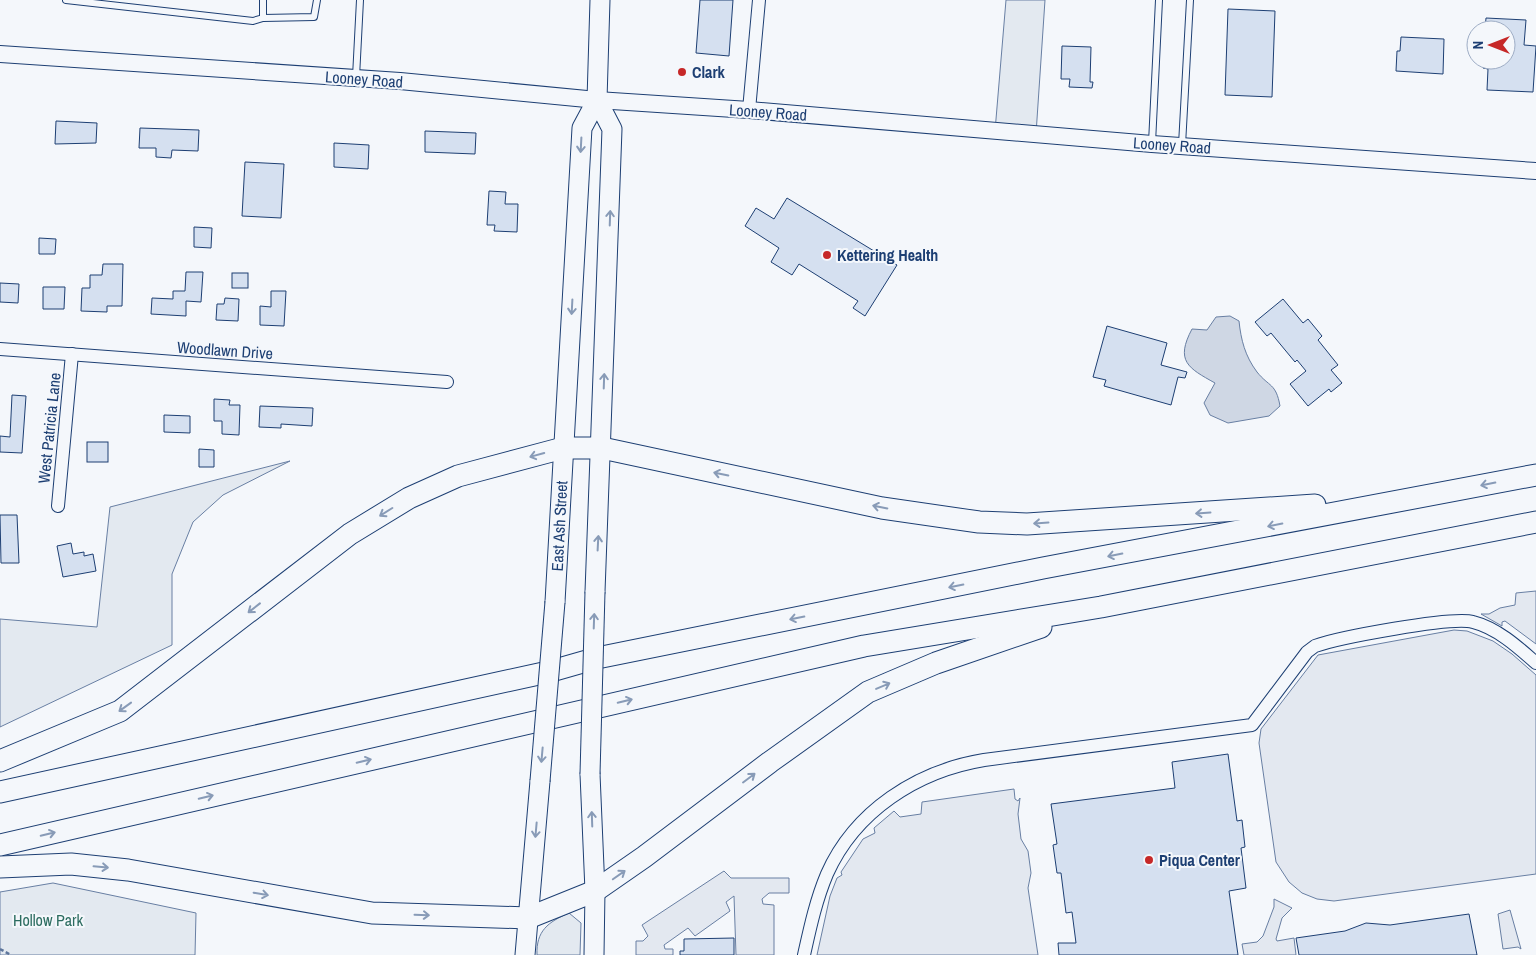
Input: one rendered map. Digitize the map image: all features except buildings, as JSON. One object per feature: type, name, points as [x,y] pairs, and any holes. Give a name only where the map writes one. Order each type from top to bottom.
[{"type":"highway","points":[[0,761],[120,711],[350,534],[409,498],[458,476],[563,448],[602,448],[882,508],[979,522],[1027,524],[1409,499]]},
{"type":"highway","points":[[0,792],[548,672],[598,658],[1043,568],[1536,475]]},
{"type":"highway","points":[[0,845],[864,646],[1101,607],[1536,522]]},
{"type":"highway","points":[[0,867],[71,864],[128,870],[372,913],[528,918],[595,891],[868,692],[936,663],[1101,607]]},
{"type":"main road","name":"East Ash Street","points":[[594,955],[595,891],[590,774],[612,129],[598,100],[600,0]]},
{"type":"main road","name":"East Ash Street","points":[[526,955],[555,602],[582,128],[598,100]]},
{"type":"street","points":[[749,110],[759,0]]},
{"type":"street","name":"Looney Road","points":[[0,54],[356,78],[598,100],[749,110],[1152,144],[1536,171]]},
{"type":"street","name":"Woodlawn Drive","points":[[0,349],[447,382]]},
{"type":"street","name":"West Patricia Lane","points":[[58,506],[72,354]]},
{"type":"street","points":[[804,955],[818,898],[829,870],[843,846],[863,821],[891,797],[934,773],[979,761],[1252,725],[1307,652],[1315,646],[1426,624],[1452,620],[1474,622],[1509,640],[1536,663]]},
{"type":"lane","points":[[66,0],[253,21],[263,18],[314,18],[317,0]]},
{"type":"lane","points":[[263,18],[264,0]]},
{"type":"lane","points":[[356,78],[360,0]]},
{"type":"lane","points":[[1152,144],[1158,0]]},
{"type":"lane","points":[[1182,146],[1190,0]]},
{"type":"path","points":[[0,949],[11,955]]},
{"type":"green space","points":[[1006,0],[1045,0],[1036,134],[995,131]]},
{"type":"green space","points":[[290,461],[223,495],[193,522],[172,574],[172,645],[0,727],[0,619],[97,627],[110,507]]},
{"type":"green space","name":"Hollow Park","points":[[53,883],[196,913],[195,955],[0,955],[0,892]]},
{"type":"green space","points":[[569,913],[581,923],[580,955],[537,955],[539,940],[545,928]]},
{"type":"shaded area","points":[[1230,316],[1239,321],[1244,348],[1249,360],[1276,393],[1280,406],[1269,416],[1228,423],[1210,415],[1204,403],[1215,383],[1191,368],[1187,362],[1185,349],[1192,329],[1207,330],[1216,317]]},
{"type":"shaded area","points":[[1536,591],[1536,644],[1505,621],[1502,622],[1502,626],[1481,614],[1489,614],[1500,608],[1515,605],[1516,593]]},
{"type":"shaded area","points":[[1454,630],[1467,631],[1493,641],[1512,654],[1536,675],[1536,874],[1334,901],[1317,899],[1302,893],[1289,882],[1276,862],[1259,743],[1261,729],[1318,655]]},
{"type":"shaded area","points":[[1014,789],[1015,799],[1018,801],[1020,798],[1018,814],[1021,839],[1028,851],[1031,873],[1028,888],[1038,955],[817,955],[830,896],[837,878],[842,875],[841,872],[863,839],[875,833],[874,828],[894,811],[900,817],[921,814],[922,802]]},
{"type":"shaded area","points":[[724,871],[731,878],[789,878],[789,893],[769,893],[762,899],[763,904],[774,905],[774,955],[736,955],[734,896],[726,902],[730,911],[695,936],[688,928],[664,945],[665,949],[673,949],[673,955],[636,955],[636,941],[643,941],[648,936],[642,925]]},
{"type":"shaded area","points":[[1274,899],[1292,908],[1282,918],[1276,939],[1277,941],[1294,938],[1296,955],[1244,955],[1242,944],[1257,942],[1263,936],[1274,907]]},
{"type":"shaded area","points":[[1510,910],[1521,949],[1518,947],[1503,949],[1498,914]]},
{"type":"place","name":"Clark","points":[[682,72]]},
{"type":"place","name":"Kettering Health","points":[[827,255]]},
{"type":"place","name":"Piqua Center","points":[[1149,860]]}]
